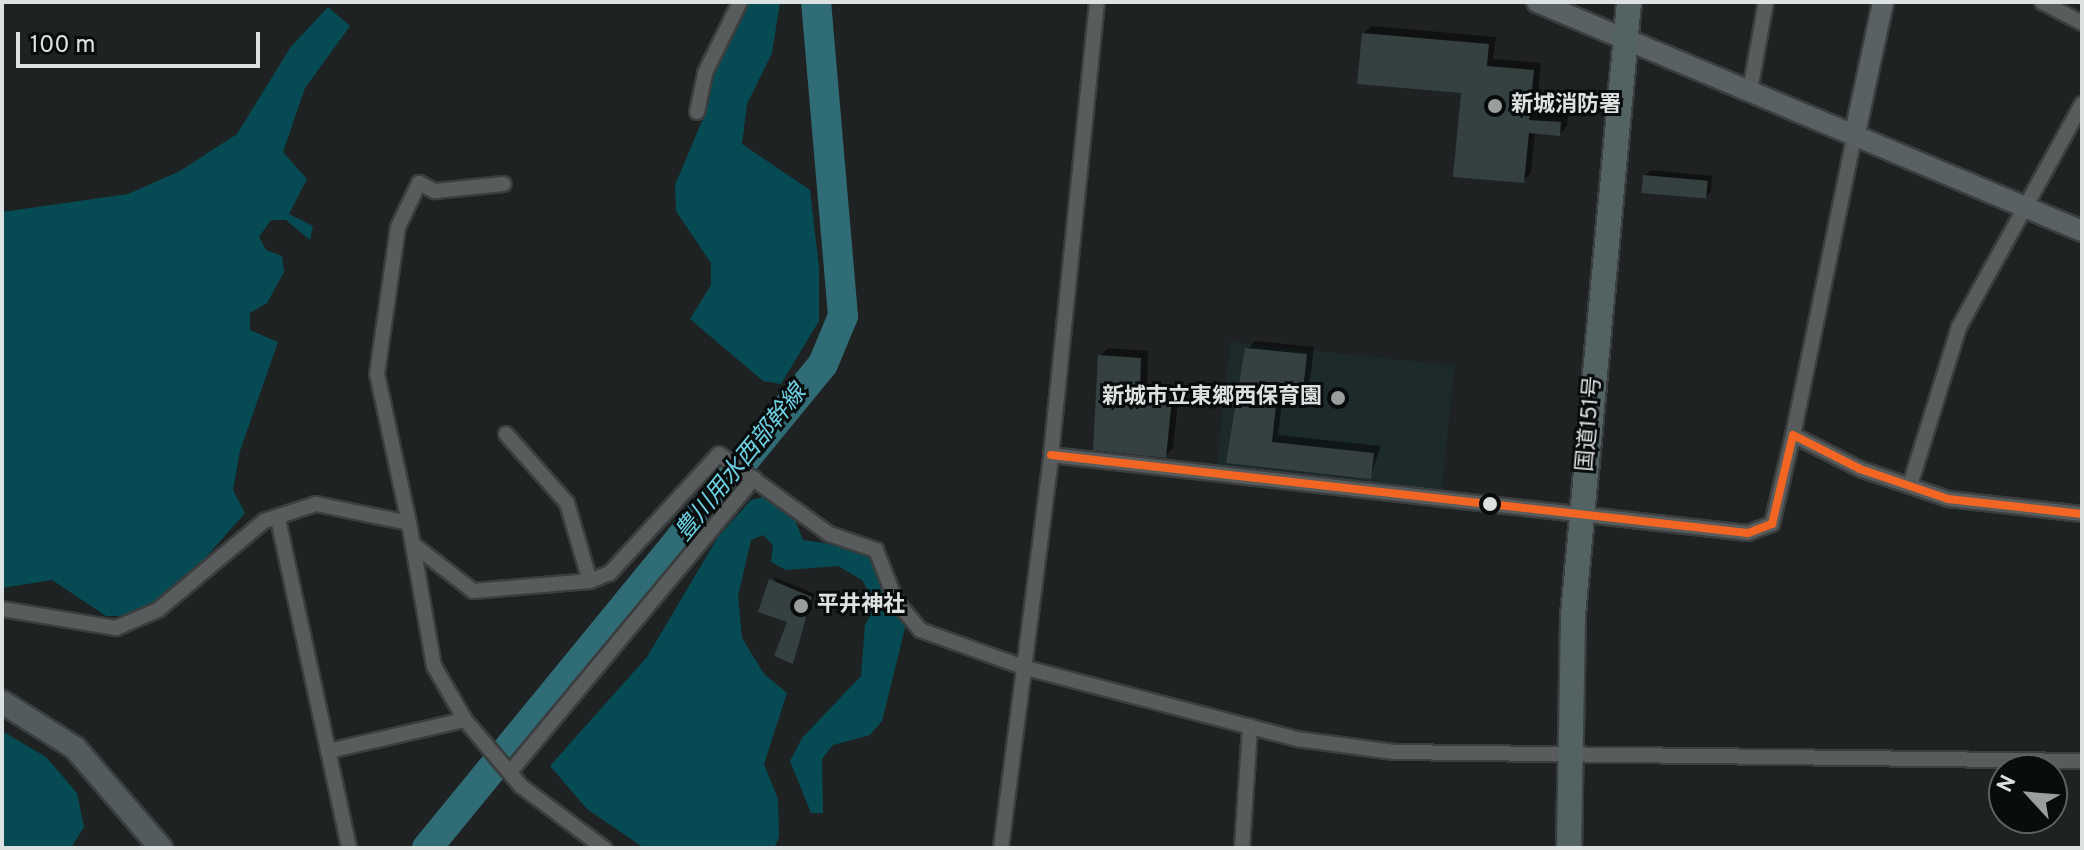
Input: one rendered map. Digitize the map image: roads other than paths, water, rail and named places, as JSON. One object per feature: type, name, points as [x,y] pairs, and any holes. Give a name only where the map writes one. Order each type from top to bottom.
[{"type":"highway","name":"国道151号","points":[[1569,848],[1568,749],[1582,515],[1629,2]]},
{"type":"main road","points":[[2,702],[75,748],[161,848]]},
{"type":"street","points":[[697,112],[705,73],[740,2]]},
{"type":"street","points":[[1001,848],[1051,455],[1097,2]]},
{"type":"street","points":[[1537,2],[2028,205],[2082,231]]},
{"type":"street","points":[[1750,90],[1766,2]]},
{"type":"street","points":[[1051,455],[1582,515],[1766,531],[1777,512],[1883,2]]},
{"type":"street","points":[[2042,2],[2082,23]]},
{"type":"street","points":[[1911,482],[1959,327],[2082,104]]},
{"type":"street","points":[[504,184],[435,191],[419,183],[398,227],[377,374],[414,545],[434,666],[465,720],[487,749],[604,848]]},
{"type":"street","points":[[506,434],[567,503],[590,581]]},
{"type":"street","points":[[1793,435],[1860,469],[1911,482],[1968,504],[2082,514]]},
{"type":"street","points":[[414,545],[473,591],[590,581],[610,573],[719,454],[829,534],[876,550],[896,601],[920,630],[1026,668],[1350,749],[1568,749],[2082,761]]},
{"type":"street","points":[[508,769],[751,476]]},
{"type":"street","points":[[2,609],[92,626],[136,623],[253,525],[316,504],[409,523]]},
{"type":"street","points":[[278,519],[349,848]]},
{"type":"street","points":[[328,751],[465,720]]},
{"type":"street","points":[[1242,848],[1250,726]]},
{"type":"waterway","name":"豊川用水西部幹線","points":[[427,848],[823,364],[843,316],[816,2]]},
{"type":"place","name":"新城消防署","points":[[1495,106]]},
{"type":"place","name":"新城市立東郷西保育園","points":[[1338,398]]},
{"type":"place","name":"平井神社","points":[[801,606]]}]
